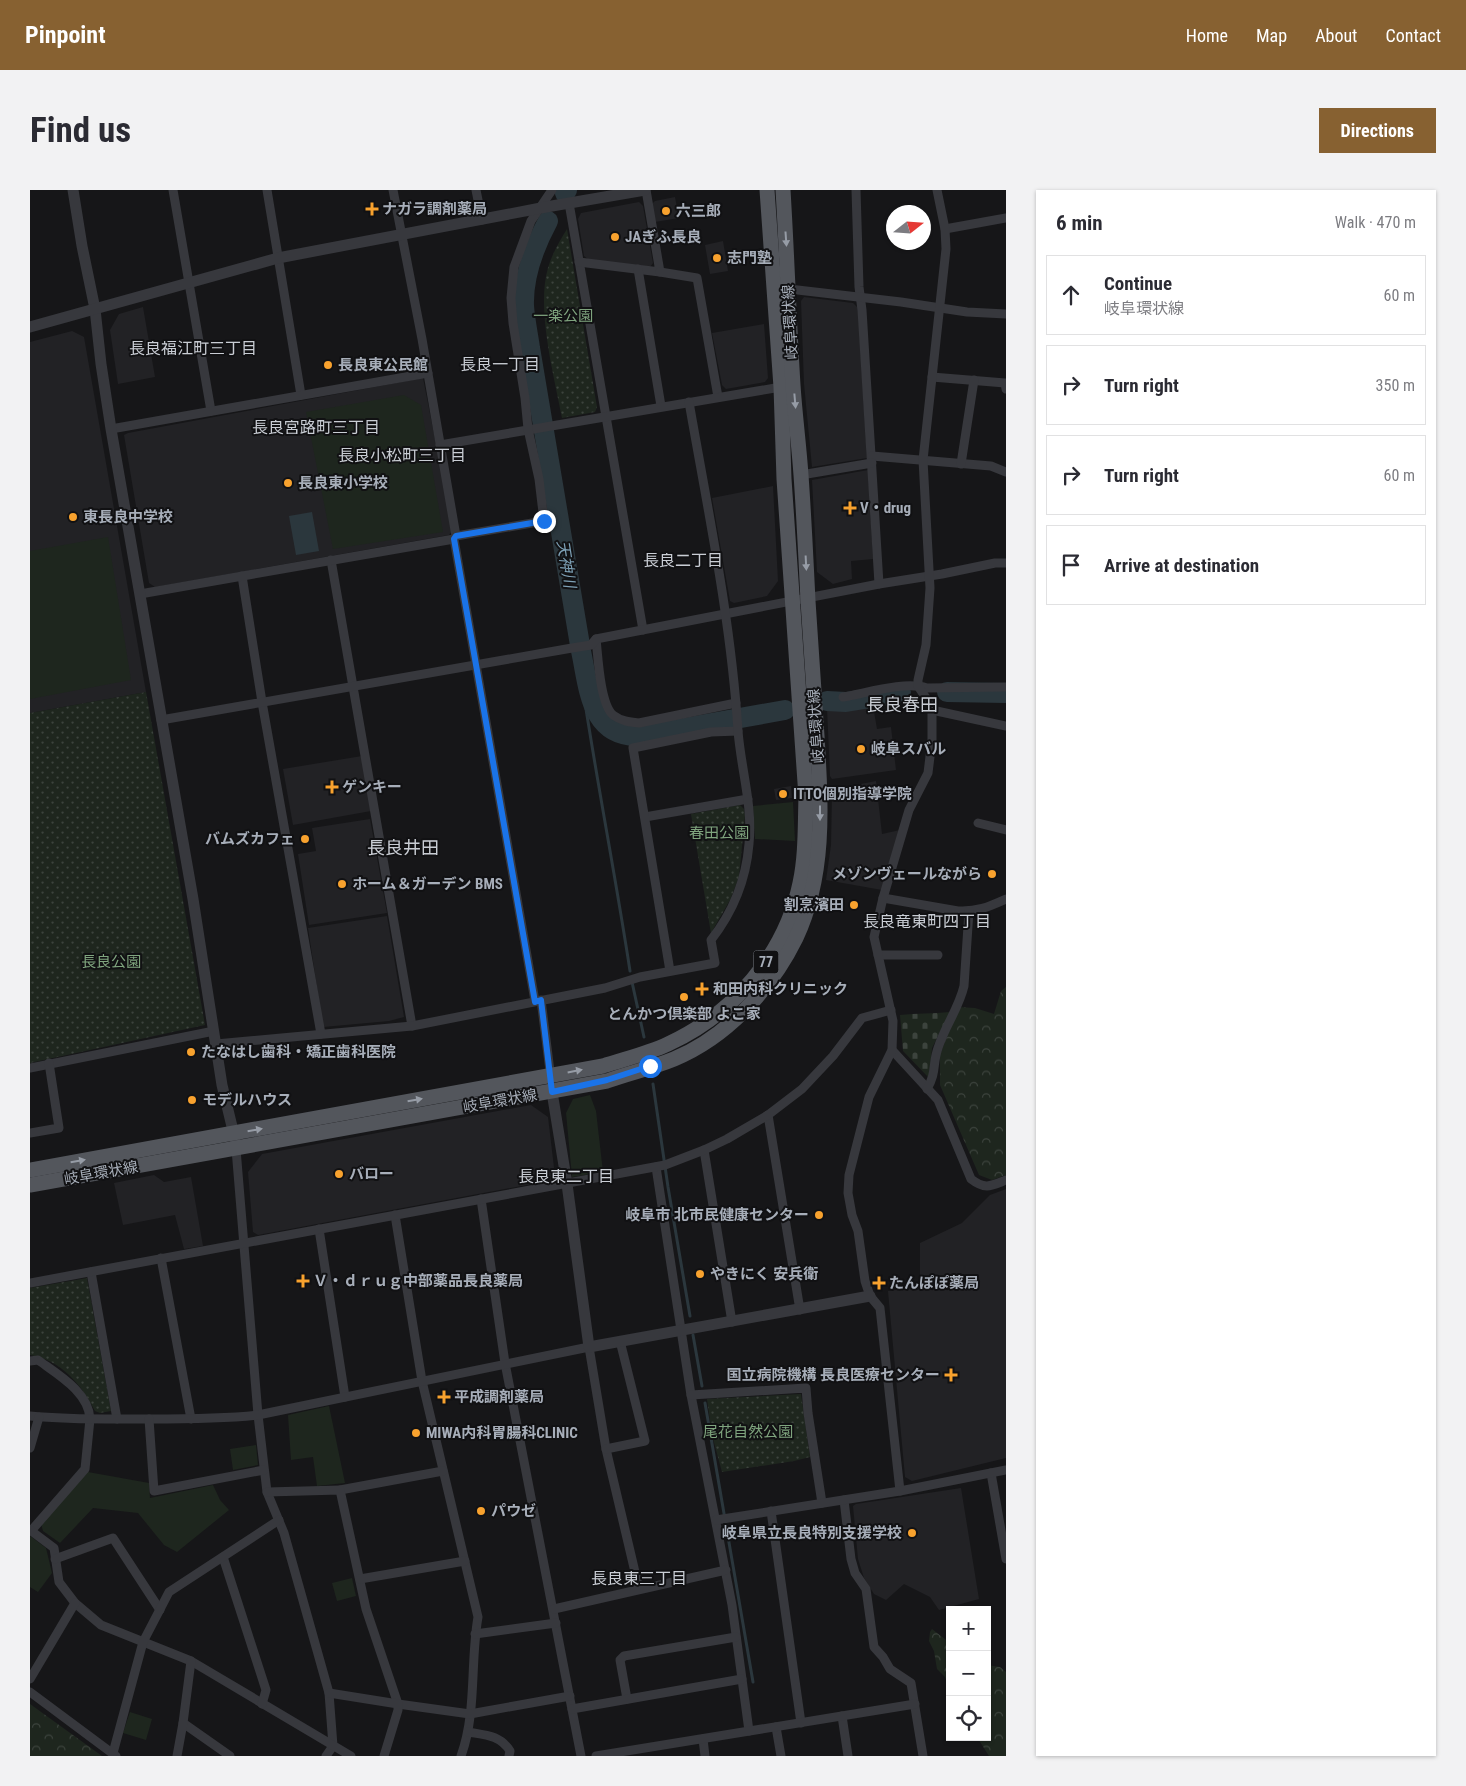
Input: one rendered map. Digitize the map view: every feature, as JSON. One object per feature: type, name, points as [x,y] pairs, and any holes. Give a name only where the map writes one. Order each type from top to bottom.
[{"type":"main road","name":"岐阜環状線","points":[[30,1170],[603,1066],[666,1045],[685,1035],[721,1012],[761,970],[776,944],[796,900],[805,844],[806,796],[784,478],[767,190]]},
{"type":"main road","name":"岐阜環状線","points":[[30,1185],[552,1092],[607,1080],[672,1060],[712,1038],[752,1003],[772,980],[797,936],[809,903],[820,843],[820,788],[801,476],[793,387],[783,190]]},
{"type":"street","points":[[73,190],[95,309],[111,429],[193,899],[222,1085],[234,1134],[258,1414],[267,1492],[279,1520],[329,1693],[333,1746],[326,1756]]},
{"type":"street","points":[[173,190],[211,411]]},
{"type":"street","points":[[267,190],[301,396]]},
{"type":"street","points":[[393,190],[428,373],[476,666],[551,1076],[589,1347],[606,1449],[639,1589]]},
{"type":"street","points":[[476,190],[482,220]]},
{"type":"street","points":[[140,594],[544,521],[539,479],[513,323],[511,298],[514,267],[531,221],[542,208],[552,190]]},
{"type":"street","points":[[30,327],[278,258],[645,190],[660,272]]},
{"type":"street","points":[[856,190],[879,584]]},
{"type":"street","points":[[900,1491],[880,1308],[870,1296],[865,1281],[858,1231],[852,1215],[848,1193],[849,1175],[869,1097],[892,1050],[893,1021],[874,937],[883,898],[909,810],[928,773],[932,740],[932,710],[918,686],[928,626],[930,575],[923,460],[946,249],[945,228],[937,190]]},
{"type":"street","points":[[568,203],[643,630]]},
{"type":"street","points":[[945,228],[1006,218]]},
{"type":"street","points":[[579,262],[697,278],[718,397]]},
{"type":"street","points":[[638,270],[662,406]]},
{"type":"street","points":[[789,289],[861,297],[940,309],[1006,314]]},
{"type":"street","points":[[111,429],[428,373]]},
{"type":"street","points":[[932,376],[1005,383],[1006,389]]},
{"type":"street","points":[[961,464],[974,380]]},
{"type":"street","points":[[440,445],[780,386]]},
{"type":"street","points":[[216,1044],[321,1034],[354,1033],[412,1026],[606,988],[640,977],[715,963],[711,940],[723,925],[729,913],[746,870],[750,823],[726,614],[689,402]]},
{"type":"street","points":[[801,476],[872,459],[923,460],[991,466],[1006,472]]},
{"type":"street","points":[[331,560],[412,1026]]},
{"type":"street","points":[[161,720],[476,666],[572,648],[643,630],[879,584],[995,563],[1006,563]]},
{"type":"street","points":[[242,576],[262,702],[321,1034]]},
{"type":"street","points":[[593,642],[605,701],[611,714],[624,721],[639,723],[736,706]]},
{"type":"street","points":[[843,697],[903,686],[926,688],[1006,687]]},
{"type":"street","points":[[932,710],[1006,726]]},
{"type":"street","points":[[670,972],[633,748],[738,727]]},
{"type":"street","points":[[645,816],[748,799]]},
{"type":"street","points":[[978,823],[1006,830]]},
{"type":"street","points":[[883,898],[958,911],[980,910],[1006,899]]},
{"type":"street","points":[[927,1089],[934,1077],[939,1045],[961,998],[964,986],[969,911]]},
{"type":"street","points":[[878,955],[938,955]]},
{"type":"street","points":[[30,1283],[656,1167],[704,1150],[768,1115],[802,1089],[833,1056],[862,1018],[891,1010]]},
{"type":"street","points":[[30,1068],[214,1031]]},
{"type":"street","points":[[892,1050],[938,1100],[972,1178],[978,1185],[990,1187],[1006,1180]]},
{"type":"street","points":[[30,1133],[59,1128],[50,1063]]},
{"type":"street","points":[[768,1115],[800,1310]]},
{"type":"street","points":[[704,1150],[732,1322]]},
{"type":"street","points":[[656,1167],[691,1395],[723,1518],[726,1570],[749,1732]]},
{"type":"street","points":[[481,1200],[505,1363],[581,1756]]},
{"type":"street","points":[[396,1215],[422,1381],[478,1617],[475,1634],[468,1732],[461,1756]]},
{"type":"street","points":[[319,1229],[345,1397]]},
{"type":"street","points":[[161,1258],[191,1419]]},
{"type":"street","points":[[91,1272],[116,1419]]},
{"type":"street","points":[[30,1448],[34,1416],[90,1419],[191,1419],[258,1414],[505,1363],[870,1296]]},
{"type":"street","points":[[606,1449],[645,1441],[620,1341]]},
{"type":"street","points":[[30,1361],[38,1360],[77,1391],[90,1412],[85,1469],[31,1530],[54,1548],[59,1582],[76,1603],[101,1625],[191,1661],[351,1756]]},
{"type":"street","points":[[691,1395],[806,1388],[822,1503]]},
{"type":"street","points":[[149,1419],[154,1491],[264,1470]]},
{"type":"street","points":[[723,1518],[900,1491],[1006,1470]]},
{"type":"street","points":[[267,1492],[340,1490],[444,1471]]},
{"type":"street","points":[[991,1473],[1006,1559]]},
{"type":"street","points":[[340,1490],[366,1609],[398,1704],[398,1710],[384,1756]]},
{"type":"street","points":[[844,1500],[851,1558],[855,1573],[866,1589],[874,1647],[890,1669],[911,1684],[923,1756]]},
{"type":"street","points":[[771,1511],[801,1723]]},
{"type":"street","points":[[30,1692],[115,1754],[143,1642],[169,1592],[279,1520]]},
{"type":"street","points":[[55,1558],[113,1538],[160,1610]]},
{"type":"street","points":[[223,1557],[266,1690],[262,1704]]},
{"type":"street","points":[[360,1579],[465,1561]]},
{"type":"street","points":[[554,1610],[726,1570]]},
{"type":"street","points":[[30,1679],[76,1603]]},
{"type":"street","points":[[475,1634],[556,1623]]},
{"type":"street","points":[[627,1699],[620,1660],[624,1656],[736,1636]]},
{"type":"street","points":[[177,1756],[184,1723],[191,1661]]},
{"type":"street","points":[[572,1708],[742,1679]]},
{"type":"street","points":[[329,1693],[470,1714],[570,1696]]},
{"type":"street","points":[[596,1756],[915,1704]]},
{"type":"street","points":[[842,1716],[848,1756]]},
{"type":"street","points":[[184,1723],[230,1756]]},
{"type":"street","points":[[776,1727],[781,1756]]},
{"type":"street","points":[[468,1732],[498,1738],[510,1751],[509,1756]]},
{"type":"street","points":[[703,1739],[705,1756]]},
{"type":"shaded area","name":"六三郎","points":[[675,197],[679,218],[655,222],[652,204],[655,201]]},
{"type":"shaded area","name":"JAぎふ長良","points":[[639,202],[643,206],[653,263],[650,267],[589,260],[584,256],[578,219],[581,213]]},
{"type":"shaded area","name":"志門塾","points":[[723,241],[728,271],[710,274],[705,245]]},
{"type":"shaded area","points":[[804,297],[853,303],[858,308],[867,458],[812,467],[804,384],[801,301]]},
{"type":"shaded area","points":[[143,307],[155,377],[118,384],[110,330],[119,314]]},
{"type":"shaded area","points":[[764,324],[768,378],[765,382],[726,389],[722,385],[712,333]]},
{"type":"shaded area","name":"東長良中学校","points":[[72,331],[84,337],[146,692],[30,713],[30,342]]},
{"type":"shaded area","name":"長良東小学校","points":[[423,378],[453,530],[449,535],[155,587],[149,583],[124,435]]},
{"type":"shaded area","points":[[868,470],[873,559],[851,561],[852,579],[833,584],[817,572],[812,480]]},
{"type":"shaded area","points":[[773,486],[778,581],[767,596],[734,603],[730,601],[712,498]]},
{"type":"shaded area","points":[[312,512],[319,551],[296,555],[289,516]]},
{"type":"shaded area","name":"岐阜スバル","points":[[872,700],[877,729],[891,727],[896,770],[832,779],[830,776],[827,708]]},
{"type":"shaded area","name":"ゲンキー","points":[[362,756],[371,811],[293,825],[283,769]]},
{"type":"shaded area","points":[[876,781],[882,834],[900,830],[882,890],[826,880],[831,845],[832,792],[835,789]]},
{"type":"shaded area","name":"ITTO個別指導学院","points":[[791,786],[792,798],[776,800],[774,789]]},
{"type":"shaded area","name":"ホーム＆ガーデン BMS","points":[[370,819],[387,913],[309,925],[298,854],[316,851],[312,828]]},
{"type":"shaded area","points":[[387,916],[404,1017],[389,1021],[323,1027],[308,928]]},
{"type":"shaded area","points":[[531,1105],[548,1117],[555,1176],[553,1180],[258,1235],[253,1232],[248,1172],[262,1154]]},
{"type":"shaded area","points":[[154,1175],[164,1182],[191,1177],[203,1246],[184,1249],[175,1215],[123,1225],[114,1183]]},
{"type":"shaded area","name":"国立病院機構 長良医療センター","points":[[1006,1189],[1006,1458],[912,1481],[905,1477],[888,1291],[920,1287],[920,1243],[962,1223],[990,1195]]},
{"type":"shaded area","name":"岐阜県立長良特別支援学校","points":[[961,1488],[979,1599],[954,1606],[946,1606],[946,1608],[939,1610],[930,1597],[904,1584],[886,1600],[874,1594],[864,1578],[858,1559],[853,1506]]},
{"type":"green space","name":"一楽公園","points":[[567,229],[597,407],[595,412],[562,418],[551,362],[544,303],[548,268],[556,248]]},
{"type":"green space","points":[[404,395],[421,405],[443,532],[333,549],[306,412]]},
{"type":"green space","points":[[108,537],[131,680],[30,699],[30,551]]},
{"type":"green space","name":"長良公園","points":[[146,692],[205,1025],[30,1063],[30,713]]},
{"type":"green space","points":[[793,802],[795,841],[755,839],[753,806]]},
{"type":"green space","name":"春田公園","points":[[740,805],[744,809],[745,815],[739,877],[730,900],[711,933],[691,814]]},
{"type":"green space","points":[[1006,987],[1006,1175],[992,1180],[979,1175],[940,1085],[940,1055],[958,1007],[975,1008],[994,1014],[1001,991]]},
{"type":"green space","points":[[950,1012],[932,1048],[929,1078],[903,1051],[900,1015]]},
{"type":"green space","points":[[590,1095],[596,1111],[603,1172],[572,1177],[566,1113],[573,1099]]},
{"type":"green space","points":[[87,1278],[111,1411],[100,1413],[95,1411],[69,1375],[51,1362],[30,1355],[30,1288]]},
{"type":"green space","name":"尾花自然公園","points":[[801,1394],[810,1457],[722,1472],[712,1435],[707,1399]]},
{"type":"green space","points":[[329,1406],[345,1483],[317,1486],[313,1457],[291,1460],[288,1415]]},
{"type":"green space","points":[[256,1445],[258,1465],[233,1470],[230,1449]]},
{"type":"green space","points":[[88,1472],[149,1483],[150,1498],[213,1485],[220,1500],[229,1510],[177,1552],[164,1545],[138,1513],[93,1508],[60,1543],[43,1531],[41,1524]]},
{"type":"green space","points":[[30,1536],[46,1548],[52,1573],[38,1592],[30,1587]]},
{"type":"green space","points":[[352,1578],[356,1596],[337,1601],[332,1583]]},
{"type":"green space","points":[[932,1629],[946,1640],[946,1680],[937,1669],[934,1651],[929,1641]]},
{"type":"green space","points":[[991,1666],[1000,1667],[1006,1672],[1006,1756],[989,1756],[980,1741],[991,1741]]},
{"type":"green space","points":[[30,1704],[102,1756],[30,1756]]},
{"type":"green space","points":[[130,1712],[152,1719],[146,1740],[123,1733]]},
{"type":"waterway","name":"天神川","points":[[548,221],[538,241],[527,273],[524,311],[581,651],[590,694],[595,708],[601,719],[610,728],[623,734],[639,736],[785,710]]},
{"type":"waterway","points":[[589,688],[584,696],[630,971]]},
{"type":"waterway","name":"天神川","points":[[947,692],[1006,693]]},
{"type":"waterway","name":"天神川","points":[[827,701],[846,702],[901,693]]},
{"type":"waterway","points":[[632,982],[644,1037]]},
{"type":"waterway","points":[[653,1084],[690,1316]]},
{"type":"waterway","points":[[693,1335],[702,1386]]},
{"type":"waterway","points":[[705,1403],[753,1682]]},
{"type":"place","name":"ナガラ調剤薬局","points":[[372,209]]},
{"type":"place","name":"六三郎","points":[[666,211]]},
{"type":"place","name":"JAぎふ長良","points":[[615,237]]},
{"type":"place","name":"志門塾","points":[[717,258]]},
{"type":"place","name":"長良東公民館","points":[[328,365]]},
{"type":"place","name":"長良東小学校","points":[[288,483]]},
{"type":"place","name":"V・drug","points":[[850,508]]},
{"type":"place","name":"東長良中学校","points":[[73,517]]},
{"type":"place","name":"岐阜スバル","points":[[861,749]]},
{"type":"place","name":"ゲンキー","points":[[332,787]]},
{"type":"place","name":"ITTO個別指導学院","points":[[783,794]]},
{"type":"place","name":"バムズカフェ","points":[[305,839]]},
{"type":"place","name":"メゾンヴェールながら","points":[[992,874]]},
{"type":"place","name":"ホーム＆ガーデン BMS","points":[[342,884]]},
{"type":"place","name":"割烹濱田","points":[[854,905]]},
{"type":"place","name":"和田内科クリニック","points":[[702,989]]},
{"type":"place","name":"とんかつ倶楽部 よこ家","points":[[684,997]]},
{"type":"place","name":"たなはし歯科・矯正歯科医院","points":[[191,1052]]},
{"type":"place","name":"モデルハウス","points":[[192,1100]]},
{"type":"place","name":"バロー","points":[[339,1174]]},
{"type":"place","name":"岐阜市 北市民健康センター","points":[[819,1215]]},
{"type":"place","name":"やきにく 安兵衛","points":[[700,1274]]},
{"type":"place","name":"Ｖ・ｄｒｕｇ中部薬品長良薬局","points":[[303,1281]]},
{"type":"place","name":"たんぽぽ薬局","points":[[879,1283]]},
{"type":"place","name":"国立病院機構 長良医療センター","points":[[951,1375]]},
{"type":"place","name":"平成調剤薬局","points":[[444,1397]]},
{"type":"place","name":"MIWA内科胃腸科CLINIC","points":[[416,1433]]},
{"type":"place","name":"パウゼ","points":[[481,1511]]},
{"type":"place","name":"岐阜県立長良特別支援学校","points":[[912,1533]]},
{"type":"district","name":"長良福江町三丁目","points":[[193,348]]},
{"type":"district","name":"長良一丁目","points":[[500,364]]},
{"type":"district","name":"長良宮路町三丁目","points":[[316,427]]},
{"type":"district","name":"長良小松町三丁目","points":[[402,455]]},
{"type":"district","name":"長良二丁目","points":[[683,560]]},
{"type":"district","name":"長良春田","points":[[902,705]]},
{"type":"district","name":"長良井田","points":[[403,848]]},
{"type":"district","name":"長良竜東町四丁目","points":[[927,921]]},
{"type":"district","name":"長良東二丁目","points":[[566,1176]]},
{"type":"district","name":"長良東三丁目","points":[[639,1578]]},
{"type":"route","points":[[544,521],[456,536],[454,539],[535,1002],[541,1000],[552,1092],[592,1084],[650,1066]]}]
